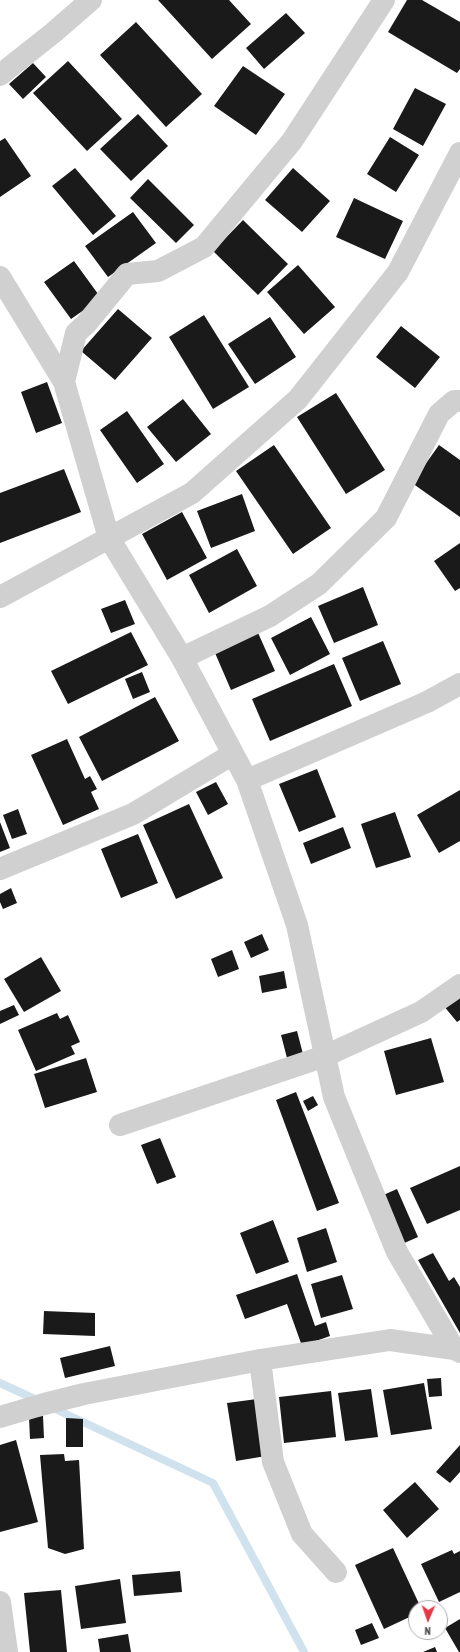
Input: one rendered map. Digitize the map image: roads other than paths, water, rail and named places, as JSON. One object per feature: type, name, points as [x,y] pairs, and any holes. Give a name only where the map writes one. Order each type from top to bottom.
[{"type":"street","points":[[0,75],[53,33],[91,0]]},
{"type":"street","points":[[64,382],[76,333],[86,324],[127,274],[158,271],[204,247],[292,141],[384,0]]},
{"type":"street","points":[[0,597],[192,493],[298,399],[398,272],[460,153]]},
{"type":"street","points":[[0,277],[64,382],[109,538],[182,658],[247,780],[296,925],[334,1097],[397,1252],[457,1350]]},
{"type":"street","points":[[182,658],[270,616],[319,584],[386,518],[439,414],[454,402],[460,401]]},
{"type":"street","points":[[247,780],[428,702],[460,684]]},
{"type":"street","points":[[0,869],[132,814],[233,754]]},
{"type":"street","points":[[120,1125],[325,1056],[420,1012],[460,986]]},
{"type":"street","points":[[0,1417],[84,1394],[260,1360],[390,1340],[457,1350]]},
{"type":"street","points":[[260,1360],[273,1462],[302,1534],[336,1572]]},
{"type":"street","points":[[0,1602],[7,1652]]},
{"type":"waterway","points":[[0,1383],[39,1401]]},
{"type":"waterway","points":[[51,1407],[213,1483],[304,1652]]}]
